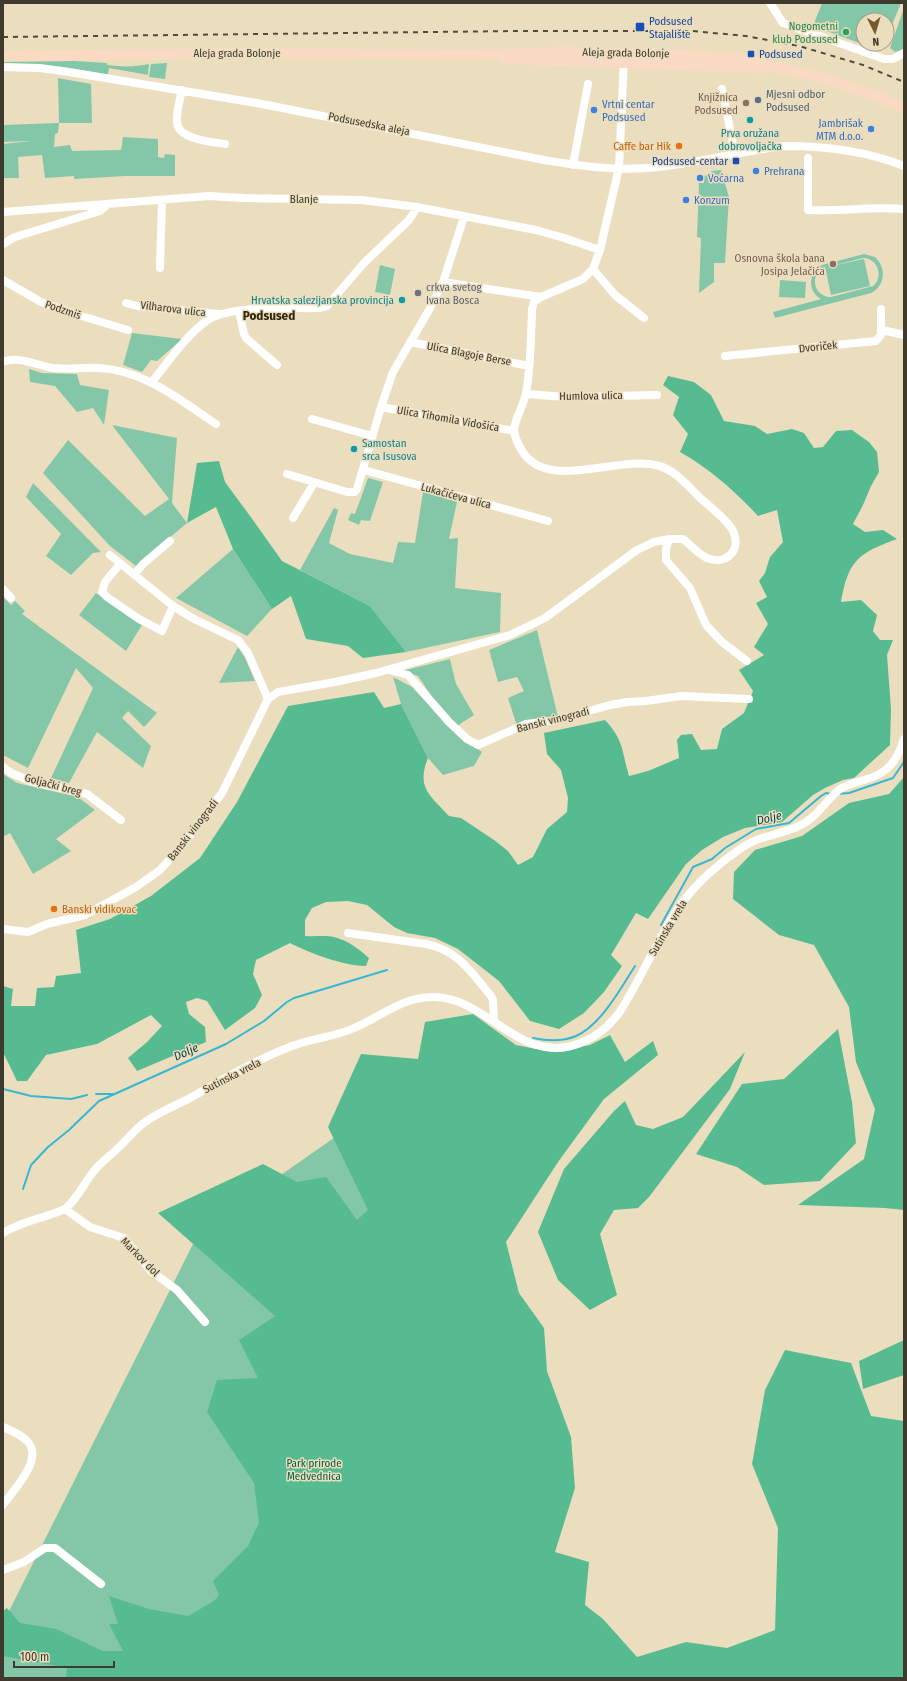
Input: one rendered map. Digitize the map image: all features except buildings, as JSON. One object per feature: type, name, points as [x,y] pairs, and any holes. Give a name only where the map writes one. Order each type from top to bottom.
[{"type":"main road","name":"Aleja grada Bolonje","points":[[3,56],[258,53],[471,55],[525,52],[625,53],[734,58],[830,80],[904,108]]},
{"type":"main road","name":"Aleja grada Bolonje","points":[[471,55],[508,59],[624,64],[780,68]]},
{"type":"street","points":[[770,3],[783,23],[884,59],[893,59],[904,53]]},
{"type":"street","points":[[625,53],[619,168],[600,250],[592,269],[583,278],[541,297],[534,302],[532,309],[526,394],[514,431],[520,448],[526,457],[535,464],[549,470],[565,471],[640,463],[660,466],[677,476],[722,518],[733,530],[736,546],[733,553],[726,559],[716,560],[702,555],[684,539],[669,539],[666,549],[666,560],[690,588],[706,625],[722,642],[747,661]]},
{"type":"street","name":"Podsusedska aleja","points":[[3,67],[40,68],[182,90],[338,118],[573,165],[619,168],[655,168],[766,148],[802,146],[858,152],[904,166]]},
{"type":"street","points":[[573,165],[588,84]]},
{"type":"street","points":[[722,89],[735,154]]},
{"type":"street","points":[[182,90],[176,123],[178,129],[183,133],[196,138],[225,144]]},
{"type":"street","points":[[808,158],[808,210],[825,211],[880,208],[904,209]]},
{"type":"street","name":"Blanje","points":[[3,212],[209,196],[257,199],[342,199],[386,202],[536,230],[600,250]]},
{"type":"street","points":[[160,268],[162,200]]},
{"type":"street","points":[[3,244],[15,237],[100,211],[107,204]]},
{"type":"street","points":[[152,382],[185,342],[205,322],[220,314],[263,308],[319,308],[328,306],[364,263],[409,220],[417,207]]},
{"type":"street","points":[[287,474],[347,492],[355,492],[359,486],[372,436],[395,368],[429,310],[443,282],[464,216]]},
{"type":"street","points":[[592,269],[615,295],[644,318]]},
{"type":"street","name":"Podzmiš","points":[[3,280],[41,302],[128,330]]},
{"type":"street","points":[[443,282],[541,297]]},
{"type":"street","name":"Vilharova ulica","points":[[126,303],[137,306],[220,314]]},
{"type":"street","points":[[881,309],[882,330],[904,336]]},
{"type":"street","points":[[240,311],[246,338],[277,365]]},
{"type":"street","name":"Dvoriček","points":[[725,356],[876,341],[882,335],[882,330]]},
{"type":"street","name":"Ulica Blagoje Berse","points":[[410,342],[529,366]]},
{"type":"street","points":[[3,362],[13,359],[54,368],[99,368],[125,372],[152,382],[216,424]]},
{"type":"street","name":"Humlova ulica","points":[[526,394],[566,397],[657,395]]},
{"type":"street","name":"Ulica Tihomila Vidošića","points":[[381,407],[514,431]]},
{"type":"street","points":[[312,419],[372,436]]},
{"type":"street","name":"Lukačićeva ulica","points":[[364,470],[548,521]]},
{"type":"street","points":[[293,518],[314,483]]},
{"type":"street","name":"Banski vinogradi","points":[[3,929],[28,932],[47,924],[85,916],[136,887],[160,870],[181,847],[222,793],[268,699],[278,692],[335,682],[389,670],[510,635],[545,618],[637,550],[654,542],[669,539]]},
{"type":"street","points":[[134,575],[143,564],[170,541]]},
{"type":"street","points":[[110,555],[173,606],[194,620],[238,640],[248,653],[268,699]]},
{"type":"street","points":[[120,564],[105,582],[102,592],[107,597],[139,619],[162,631],[173,606]]},
{"type":"street","points":[[3,589],[11,598]]},
{"type":"street","name":"Banski vinogradi","points":[[389,670],[408,675],[450,722],[467,739],[478,745],[526,724],[557,720],[616,704],[681,696],[749,699]]},
{"type":"street","name":"Sutinska vrela","points":[[3,1233],[12,1228],[65,1209],[79,1193],[94,1170],[148,1120],[239,1071],[285,1050],[314,1039],[345,1032],[398,1005],[421,998],[436,997],[450,999],[468,1005],[530,1044],[548,1048],[564,1048],[596,1035],[608,1026],[619,1013],[678,908],[700,882],[718,865],[748,843],[786,831],[804,823],[816,814],[839,789],[875,777],[889,768],[898,754],[904,739]]},
{"type":"street","name":"Goljački breg","points":[[3,767],[11,773],[33,782],[87,794],[121,820]]},
{"type":"street","points":[[348,933],[438,946],[450,952],[466,965],[491,996],[493,1000],[494,1021]]},
{"type":"street","name":"Markov dol","points":[[65,1209],[90,1227],[124,1238],[151,1271],[177,1290],[205,1322]]},
{"type":"street","points":[[3,1427],[26,1439],[33,1450],[32,1463],[3,1505]]},
{"type":"street","points":[[3,1570],[24,1562],[44,1548],[55,1548],[101,1584]]},
{"type":"green space","name":"Nogometni klub Podsused","points":[[822,3],[901,3],[895,18],[895,12],[855,12],[855,41],[813,26]]},
{"type":"green space","points":[[904,8],[904,49],[895,52],[895,34]]},
{"type":"green space","points":[[74,61],[107,63],[107,65],[123,66],[139,66],[149,64],[148,75],[109,68],[108,74],[106,75],[3,64],[3,62]]},
{"type":"green space","points":[[167,63],[165,79],[149,77],[151,64]]},
{"type":"green space","points":[[58,78],[91,84],[92,123],[59,123]]},
{"type":"green space","points":[[59,123],[58,133],[55,134],[54,147],[70,145],[72,151],[121,150],[123,137],[158,139],[158,157],[164,158],[165,154],[175,155],[175,176],[125,176],[74,179],[74,176],[45,178],[42,155],[18,157],[19,178],[3,178],[3,144],[31,141],[3,142],[3,125]]},
{"type":"green space","points":[[721,170],[729,197],[725,263],[714,263],[714,282],[699,293],[701,238],[697,237],[699,183],[704,183],[704,176],[712,174],[711,171]]},
{"type":"green space","points":[[864,254],[875,257],[879,261],[883,271],[882,281],[876,290],[871,293],[775,318],[773,312],[821,299],[813,292],[811,282],[814,273],[822,265]],"holes":[[[863,258],[876,264],[879,273],[873,286],[831,297],[825,296],[817,289],[815,280],[820,270],[825,267],[831,295],[870,286],[864,259],[832,266]]]},
{"type":"green space","points":[[380,265],[395,269],[390,295],[375,292]]},
{"type":"green space","points":[[780,280],[806,282],[805,298],[779,297]]},
{"type":"green space","points":[[132,333],[182,339],[157,361],[151,360],[142,372],[123,365]]},
{"type":"green space","points":[[29,369],[42,373],[77,374],[80,385],[109,390],[104,425],[93,408],[77,412],[55,386],[30,382]]},
{"type":"green space","points":[[668,376],[694,382],[711,395],[724,421],[755,426],[767,434],[792,429],[804,433],[814,448],[823,447],[836,431],[852,430],[869,442],[877,452],[879,472],[853,524],[865,532],[883,530],[897,539],[873,549],[857,560],[847,576],[841,602],[861,600],[877,615],[873,631],[880,640],[893,640],[887,655],[891,709],[890,745],[854,778],[843,780],[813,795],[782,822],[745,828],[723,837],[702,850],[686,864],[648,919],[636,913],[611,955],[622,966],[604,992],[584,1013],[559,1029],[530,1021],[499,981],[458,949],[435,938],[407,933],[394,927],[367,905],[348,901],[326,902],[312,908],[305,920],[305,936],[331,936],[344,940],[369,958],[366,966],[348,964],[327,958],[290,943],[256,960],[253,974],[262,995],[255,1008],[225,1030],[207,1001],[197,998],[186,1002],[189,1014],[205,1027],[206,1042],[137,1071],[128,1058],[147,1042],[162,1026],[151,1015],[97,1044],[46,1055],[27,1081],[17,1081],[3,1052],[3,986],[13,989],[11,1006],[35,1006],[37,988],[54,987],[56,976],[81,973],[76,930],[110,919],[151,896],[200,858],[237,802],[288,706],[374,692],[384,708],[401,704],[428,758],[425,768],[424,784],[431,796],[449,816],[461,818],[508,851],[518,865],[533,857],[547,829],[567,812],[568,798],[561,770],[547,754],[544,733],[605,720],[619,740],[629,776],[648,771],[679,758],[677,740],[681,735],[692,734],[701,750],[717,749],[722,729],[744,713],[753,691],[739,670],[764,655],[754,647],[768,624],[756,603],[767,597],[759,581],[765,573],[770,557],[783,542],[777,510],[758,516],[722,481],[680,452],[688,434],[673,415],[679,397],[663,385]]},
{"type":"green space","points":[[112,425],[177,438],[172,503],[187,523],[136,566],[110,546],[43,473],[68,440],[145,516],[169,499]]},
{"type":"green space","points":[[219,461],[225,482],[282,561],[370,606],[406,652],[363,658],[348,646],[306,639],[291,596],[272,609],[233,549],[216,507],[187,523],[197,463]]},
{"type":"green space","points":[[368,478],[383,482],[370,521],[361,520],[359,525],[348,520],[351,513],[355,514]]},
{"type":"green space","points":[[33,483],[101,552],[93,553],[71,575],[46,556],[61,534],[26,497]]},
{"type":"green space","points":[[423,492],[457,502],[449,539],[458,538],[455,588],[501,593],[500,632],[406,652],[370,606],[300,570],[334,508],[338,510],[329,543],[350,554],[393,563],[398,542],[415,543]]},
{"type":"green space","points":[[233,549],[272,609],[247,636],[176,598]]},
{"type":"green space","points":[[96,593],[142,625],[126,651],[79,615]]},
{"type":"green space","points":[[3,597],[11,605],[15,601],[25,611],[22,614],[157,713],[144,727],[128,711],[122,718],[151,746],[143,768],[97,732],[69,783],[51,778],[93,688],[76,668],[28,768],[3,755]]},
{"type":"green space","points":[[537,630],[558,717],[517,726],[508,698],[524,691],[517,677],[498,682],[489,650]]},
{"type":"green space","points":[[238,647],[245,658],[255,681],[219,683]]},
{"type":"green space","points":[[450,659],[456,684],[474,715],[457,726],[437,704],[418,676],[402,671]]},
{"type":"green space","points":[[393,677],[412,687],[459,737],[482,752],[474,766],[443,775],[428,758],[401,704]]},
{"type":"green space","points":[[3,774],[17,783],[78,797],[95,810],[56,839],[71,851],[33,874],[10,833],[3,837]]},
{"type":"green space","points":[[904,777],[904,1210],[798,1205],[864,1159],[875,1109],[856,1062],[849,1007],[814,945],[779,935],[733,899],[734,872],[755,850],[802,836],[849,803],[889,794]]},
{"type":"green space","name":"Park prirode Medvednica","points":[[473,1014],[516,1045],[551,1052],[590,1045],[610,1035],[625,1062],[653,1041],[658,1055],[604,1099],[558,1162],[506,1242],[519,1293],[544,1328],[547,1371],[571,1437],[575,1488],[555,1552],[589,1562],[585,1605],[603,1619],[637,1657],[686,1642],[727,1648],[775,1630],[778,1528],[752,1464],[765,1390],[785,1350],[851,1363],[871,1416],[904,1421],[904,1678],[66,1678],[67,1668],[3,1656],[3,1611],[7,1608],[20,1623],[56,1629],[103,1651],[123,1651],[109,1624],[118,1624],[109,1596],[149,1609],[188,1616],[214,1601],[219,1595],[213,1581],[248,1546],[259,1523],[254,1483],[207,1412],[217,1380],[258,1378],[239,1340],[275,1316],[158,1213],[263,1164],[297,1182],[326,1177],[357,1220],[368,1210],[328,1127],[361,1054],[418,1059],[425,1022]]},
{"type":"green space","points":[[838,1029],[852,1102],[856,1143],[820,1181],[764,1185],[737,1167],[696,1154],[742,1084],[784,1079]]},
{"type":"green space","points":[[745,1052],[730,1089],[649,1197],[638,1208],[614,1210],[600,1234],[617,1295],[590,1310],[558,1280],[538,1232],[564,1169],[614,1111],[625,1101],[636,1125],[653,1129],[683,1117]]},
{"type":"green space","name":"Park prirode Medvednica","points":[[371,1112],[547,1626],[636,1666],[711,1678],[3,1678],[3,1623],[199,1232]]},
{"type":"green space","points":[[904,1340],[904,1375],[863,1389],[859,1361]]},
{"type":"waterway","name":"Dolje","points":[[837,794],[849,793],[893,778],[904,762]]},
{"type":"waterway","name":"Dolje","points":[[661,925],[693,867],[712,859],[725,848],[756,829],[789,823],[821,796],[826,793],[831,794]]},
{"type":"waterway","name":"Dolje","points":[[533,1038],[560,1040],[571,1038],[585,1031],[594,1024],[610,1005],[635,966]]},
{"type":"waterway","name":"Dolje","points":[[23,1189],[31,1165],[48,1147],[69,1130],[99,1101],[226,1044],[264,1021],[294,998],[387,970]]},
{"type":"waterway","points":[[3,1089],[31,1096],[71,1099],[87,1095]]},
{"type":"waterway","name":"Dolje","points":[[96,1094],[114,1094]]},
{"type":"railway","points":[[3,37],[518,31],[692,31],[746,36],[799,46],[863,65],[904,82]]},
{"type":"place","name":"Podsused Stajalište","points":[[640,27]]},
{"type":"place","name":"Nogometni klub Podsused","points":[[846,32]]},
{"type":"place","name":"Podsused","points":[[751,54]]},
{"type":"place","name":"Mjesni odbor Podsused","points":[[758,100]]},
{"type":"place","name":"Knjižnica Podsused","points":[[746,103]]},
{"type":"place","name":"Vrtni centar Podsused","points":[[594,110]]},
{"type":"place","name":"Prva oružana dobrovoljačka","points":[[750,120]]},
{"type":"place","name":"Jambrišak MTM d.o.o.","points":[[871,129]]},
{"type":"place","name":"Caffe bar Hik","points":[[679,146]]},
{"type":"place","name":"Podsused-centar","points":[[736,161]]},
{"type":"place","name":"Prehrana","points":[[756,171]]},
{"type":"place","name":"Voćarna","points":[[700,178]]},
{"type":"place","name":"Konzum","points":[[686,200]]},
{"type":"place","name":"Osnovna škola bana Josipa Jelačića","points":[[833,264]]},
{"type":"place","name":"crkva svetog Ivana Bosca","points":[[418,293]]},
{"type":"place","name":"Hrvatska salezijanska provincija","points":[[402,300]]},
{"type":"place","name":"Samostan srca Isusova","points":[[354,449]]},
{"type":"place","name":"Banski vidikovac","points":[[54,909]]},
{"type":"district","name":"Podsused","points":[[269,315]]}]
